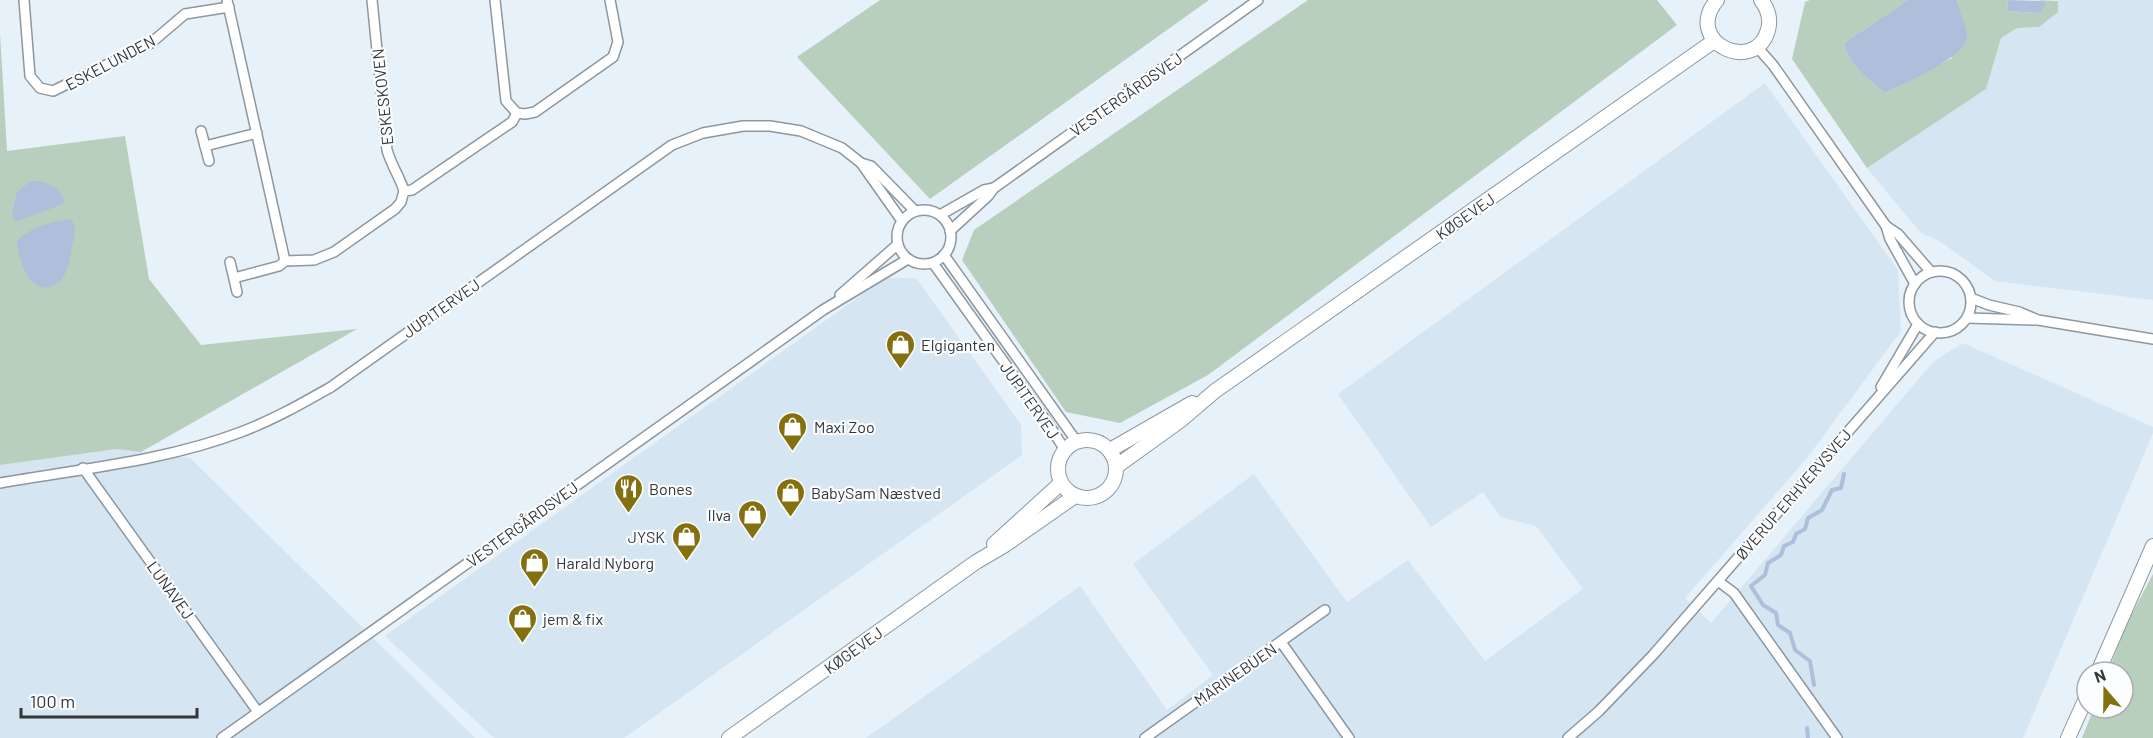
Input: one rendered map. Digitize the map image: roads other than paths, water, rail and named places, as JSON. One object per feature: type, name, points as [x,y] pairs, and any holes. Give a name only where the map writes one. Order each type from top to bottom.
[{"type":"street","name":"ESKELUNDEN","points":[[24,0],[30,76],[40,88],[53,91],[151,43],[185,14],[228,3]]},
{"type":"street","name":"ESKESKOVEN","points":[[372,0],[387,150],[404,191]]},
{"type":"street","points":[[495,0],[505,94],[510,108],[517,113],[525,114],[536,112],[613,57],[618,42],[612,1]]},
{"type":"street","name":"VESTERGÅRDSVEJ","points":[[950,231],[994,188],[1258,0]]},
{"type":"street","points":[[1715,1],[1708,14],[1708,28],[1714,41],[1734,52],[1750,51],[1767,35],[1770,19],[1765,2]]},
{"type":"street","points":[[228,3],[285,261]]},
{"type":"street","name":"KØGEVEJ","points":[[1117,466],[1181,420],[1215,391],[1714,41]]},
{"type":"street","points":[[1756,47],[1773,65],[1886,226],[1890,239],[1915,284]]},
{"type":"street","points":[[234,278],[279,266],[285,261],[314,260],[334,252],[395,209],[401,202],[404,191],[412,190],[512,122],[517,113]]},
{"type":"street","name":"JUPITERVEJ","points":[[0,483],[199,446],[285,414],[331,387],[672,145],[703,134],[743,126],[770,126],[801,131],[842,148],[861,163],[902,221]]},
{"type":"street","points":[[201,130],[209,161]]},
{"type":"street","points":[[205,146],[257,133]]},
{"type":"street","name":"JUPITERVEJ","points":[[861,163],[871,166],[915,211]]},
{"type":"street","name":"VESTERGÅRDSVEJ","points":[[940,215],[984,190],[994,188]]},
{"type":"street","points":[[924,210],[940,215],[950,231],[950,244],[944,255],[933,263],[915,263],[901,253],[897,245],[898,228],[902,221],[915,211],[924,210]]},
{"type":"street","points":[[1886,226],[1898,234],[1931,272]]},
{"type":"street","name":"VESTERGÅRDSVEJ","points":[[823,310],[897,245]]},
{"type":"street","name":"JUPITERVEJ","points":[[944,255],[1077,442]]},
{"type":"street","name":"VESTERGÅRDSVEJ","points":[[222,738],[823,310],[908,259]]},
{"type":"street","points":[[230,262],[237,292]]},
{"type":"street","name":"JUPITERVEJ","points":[[933,263],[1065,450]]},
{"type":"street","points":[[1931,272],[1952,273],[1968,288],[1971,308],[1967,318],[1953,330],[1935,333],[1918,324],[1910,309],[1911,292],[1915,284],[1931,272]]},
{"type":"street","points":[[1971,298],[2038,320]]},
{"type":"street","points":[[1967,318],[2038,320],[2153,339]]},
{"type":"street","name":"ØVERUP ERHVERVSVEJ","points":[[1868,407],[1918,324]]},
{"type":"street","name":"ØVERUP ERHVERVSVEJ","points":[[1568,738],[1599,711],[1653,655],[1935,333]]},
{"type":"street","name":"KØGEVEJ","points":[[1110,450],[1215,391]]},
{"type":"street","points":[[1091,440],[1110,450],[1117,466],[1113,483],[1108,491],[1092,499],[1075,496],[1064,488],[1058,470],[1065,450],[1077,442],[1091,440]]},
{"type":"street","name":"LUNAVEJ","points":[[83,468],[258,712]]},
{"type":"street","name":"KØGEVEJ","points":[[976,562],[1061,483]]},
{"type":"street","name":"KØGEVEJ","points":[[729,738],[976,562],[1005,545],[1075,496]]},
{"type":"street","points":[[2103,660],[2153,546]]},
{"type":"street","points":[[1718,581],[1734,593],[1837,738]]},
{"type":"street","name":"MARINEBUEN","points":[[1145,738],[1325,610]]},
{"type":"street","points":[[1281,642],[1349,738]]},
{"type":"street","points":[[2068,738],[2076,720]]},
{"type":"water","points":[[1908,0],[1957,0],[1967,36],[1957,53],[1946,61],[1885,93],[1855,65],[1844,43]]},
{"type":"water","points":[[2008,0],[2043,1],[2046,4],[2040,13],[2007,11]]},
{"type":"water","points":[[31,181],[51,185],[65,200],[63,204],[15,222],[12,215],[17,192]]},
{"type":"water","points":[[71,219],[74,225],[74,236],[65,274],[52,286],[44,288],[37,285],[22,265],[17,241],[28,232],[42,226]]},
{"type":"waterway","points":[[1814,685],[1810,661],[1795,650],[1790,633],[1778,625],[1776,613],[1763,605],[1751,586],[1765,575],[1768,563],[1781,555],[1784,546],[1793,542],[1796,534],[1805,529],[1808,518],[1822,510],[1832,490],[1841,488],[1844,474]]},
{"type":"waterway","points":[[1807,728],[1808,738]]},
{"type":"place","name":"Elgiganten","points":[[900,370]]},
{"type":"place","name":"Maxi Zoo","points":[[793,452]]},
{"type":"place","name":"Bones","points":[[628,514]]},
{"type":"place","name":"BabySam Næstved","points":[[790,518]]},
{"type":"place","name":"Ilva","points":[[752,540]]},
{"type":"place","name":"JYSK","points":[[686,562]]},
{"type":"place","name":"Harald Nyborg","points":[[535,588]]},
{"type":"place","name":"jem & fix","points":[[522,644]]}]
